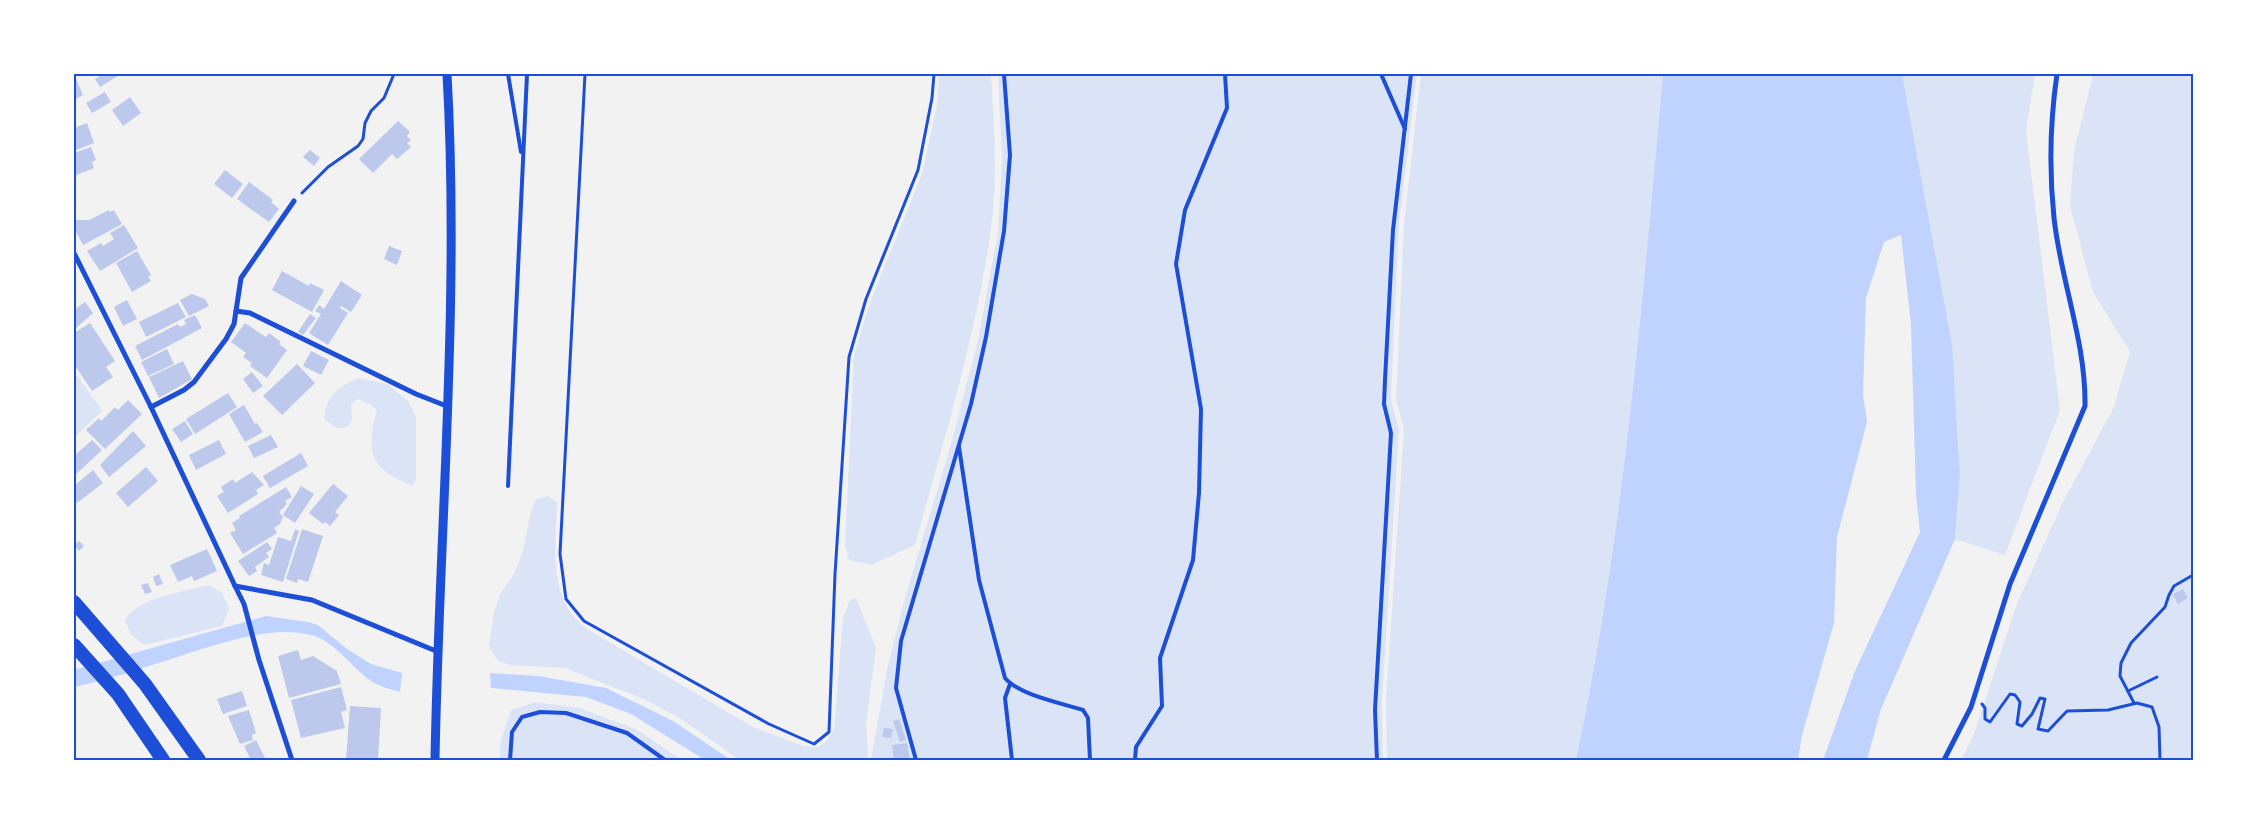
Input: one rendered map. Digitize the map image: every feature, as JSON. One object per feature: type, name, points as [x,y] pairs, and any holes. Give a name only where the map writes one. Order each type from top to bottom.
[{"type":"highway","points":[[74,602],[139,677],[199,760]]},
{"type":"highway","points":[[74,645],[111,686],[163,760]]},
{"type":"street","points":[[435,760],[436,651],[449,407],[451,144],[447,74]]},
{"type":"street","points":[[1944,760],[1972,707],[2010,584],[2085,406],[2085,378],[2081,346],[2074,326],[2054,219],[2050,139],[2057,74]]},
{"type":"street","points":[[151,407],[184,390],[194,382],[226,339],[234,324],[241,278],[294,201]]},
{"type":"street","points":[[74,253],[151,407],[244,604],[259,660],[292,760]]},
{"type":"street","points":[[236,311],[250,313],[416,394],[449,407]]},
{"type":"street","points":[[234,586],[312,600],[436,651]]},
{"type":"lane","points":[[508,74],[522,159]]},
{"type":"lane","points":[[508,486],[527,74]]},
{"type":"lane","points":[[916,760],[896,688],[901,641],[958,446],[986,337],[1004,231],[1010,155],[1004,74]]},
{"type":"lane","points":[[1135,760],[1136,747],[1162,706],[1160,658],[1193,560],[1199,493],[1201,408],[1176,264],[1185,210],[1227,108],[1225,74]]},
{"type":"lane","points":[[1381,74],[1406,131]]},
{"type":"lane","points":[[1377,760],[1375,710],[1391,433],[1384,404],[1385,380],[1393,230],[1406,131],[1411,74]]},
{"type":"lane","points":[[958,446],[979,580],[1005,678],[1010,684],[1030,693],[1083,710],[1088,718],[1090,760]]},
{"type":"lane","points":[[1010,684],[1006,698],[1012,760]]},
{"type":"lane","points":[[510,760],[512,732],[522,717],[540,712],[566,713],[627,733],[665,760]]},
{"type":"path","points":[[294,201],[328,167],[343,158],[363,140],[365,123],[371,111],[384,98],[394,74]]},
{"type":"path","points":[[585,74],[560,554],[566,599],[584,621],[769,724],[814,744],[829,732],[849,357],[866,299],[918,170],[932,98],[934,74]]},
{"type":"path","points":[[2134,703],[2120,676],[2121,663],[2131,643],[2165,607],[2174,586],[2193,575]]},
{"type":"path","points":[[2128,692],[2156,677]]},
{"type":"path","points":[[1972,707],[1981,704],[1985,708],[1985,719],[1990,722],[2010,694],[2015,695],[2020,702],[2017,724],[2022,726],[2032,714],[2040,698],[2045,700],[2038,729],[2048,731],[2067,711],[2108,710],[2134,703],[2152,707],[2159,726],[2160,760]]},
{"type":"shaded area","points":[[939,74],[991,74],[995,171],[991,229],[985,269],[968,348],[915,545],[871,565],[849,560],[845,545],[854,355],[869,305],[922,174],[937,105]]},
{"type":"shaded area","points":[[998,74],[1417,74],[1399,224],[1391,399],[1399,430],[1382,702],[1383,760],[871,760],[888,665],[906,594],[950,448],[978,340],[998,232],[1002,159]]},
{"type":"shaded area","points":[[1421,74],[1663,74],[1630,418],[1607,590],[1576,760],[1387,760],[1386,698],[1404,429],[1396,400],[1404,223]]},
{"type":"shaded area","points":[[1902,74],[2035,74],[2026,131],[2060,410],[2005,555],[1955,539],[1960,473],[1952,344]]},
{"type":"shaded area","points":[[2093,74],[2193,74],[2193,760],[1961,760],[1974,734],[2016,606],[2063,502],[2113,409],[2130,352],[2093,292],[2070,206],[2074,151]]},
{"type":"shaded area","points":[[74,371],[102,411],[74,438]]},
{"type":"shaded area","points":[[359,378],[387,384],[408,401],[416,417],[416,479],[413,485],[389,474],[375,459],[372,449],[372,438],[377,411],[370,404],[357,399],[351,405],[352,419],[348,427],[337,428],[324,419],[327,405],[334,393],[345,384]]},
{"type":"shaded area","points":[[548,496],[557,502],[555,549],[558,581],[562,596],[568,609],[584,627],[753,727],[803,746],[819,747],[834,730],[843,617],[850,600],[856,598],[876,648],[866,724],[868,760],[740,760],[681,719],[646,700],[565,668],[510,665],[498,661],[489,646],[494,612],[500,594],[514,574],[523,551],[530,515],[536,499]]},
{"type":"shaded area","points":[[209,585],[222,593],[229,608],[222,626],[145,645],[132,636],[125,621],[130,613],[139,607],[149,601]]},
{"type":"shaded area","points":[[535,702],[579,708],[636,729],[682,760],[500,760],[500,744],[511,710]]},
{"type":"water","points":[[1663,74],[1902,74],[1952,344],[1960,474],[1955,539],[1881,709],[1867,760],[1823,760],[1855,671],[1920,532],[1916,495],[1911,324],[1901,235],[1884,242],[1866,298],[1863,395],[1867,422],[1837,537],[1834,623],[1802,735],[1798,760],[1576,760],[1607,590],[1630,418]]},
{"type":"water","points":[[266,616],[318,625],[347,649],[371,664],[402,673],[400,692],[371,681],[336,649],[320,638],[311,635],[283,632],[229,641],[74,687],[74,670]]},
{"type":"water","points":[[490,673],[538,676],[606,688],[673,721],[731,760],[705,760],[631,714],[586,697],[491,688]]},
{"type":"building","points":[[74,74],[83,95],[74,100]]},
{"type":"building","points":[[98,74],[121,74],[100,87],[95,79],[100,76]]},
{"type":"building","points":[[105,92],[111,102],[92,113],[86,103]]},
{"type":"building","points":[[130,97],[141,113],[123,126],[112,110]]},
{"type":"building","points":[[398,121],[410,132],[407,136],[411,140],[407,143],[411,147],[397,159],[392,154],[373,173],[359,159]]},
{"type":"building","points":[[87,123],[94,143],[74,151],[74,128]]},
{"type":"building","points":[[91,147],[96,160],[92,162],[94,168],[74,176],[74,153]]},
{"type":"building","points":[[310,150],[320,158],[314,166],[303,157]]},
{"type":"building","points":[[225,170],[243,184],[232,198],[214,184]]},
{"type":"building","points":[[249,182],[273,200],[271,202],[279,209],[269,222],[237,199]]},
{"type":"building","points":[[109,210],[110,212],[114,210],[122,224],[83,245],[74,228],[74,220],[89,220]]},
{"type":"building","points":[[124,225],[138,248],[100,271],[87,251],[101,243],[103,246],[114,239],[110,233]]},
{"type":"building","points":[[389,246],[402,251],[397,265],[384,259]]},
{"type":"building","points":[[137,251],[151,275],[148,277],[151,281],[132,292],[116,263]]},
{"type":"building","points":[[282,271],[309,286],[310,283],[324,290],[312,312],[272,290]]},
{"type":"building","points":[[341,281],[362,295],[351,312],[341,306],[340,308],[348,313],[328,345],[309,333],[321,314],[315,311],[319,305],[324,309]]},
{"type":"building","points":[[192,294],[205,299],[209,306],[189,316],[180,300]]},
{"type":"building","points":[[127,300],[137,319],[123,326],[114,307]]},
{"type":"building","points":[[85,302],[93,313],[74,330],[74,310]]},
{"type":"building","points":[[178,303],[186,317],[146,337],[139,322]]},
{"type":"building","points":[[310,314],[316,318],[303,335],[298,332]]},
{"type":"building","points":[[195,315],[202,328],[142,360],[135,346],[178,324],[180,327],[186,324],[184,320]]},
{"type":"building","points":[[90,323],[115,361],[106,367],[113,377],[92,391],[74,364],[74,333]]},
{"type":"building","points":[[245,323],[266,337],[269,333],[281,342],[279,344],[287,350],[267,378],[250,366],[252,363],[243,357],[246,353],[231,342]]},
{"type":"building","points":[[167,349],[174,364],[148,376],[141,362]]},
{"type":"building","points":[[311,351],[329,360],[321,375],[303,366]]},
{"type":"building","points":[[183,361],[192,379],[159,398],[149,377]]},
{"type":"building","points":[[297,364],[315,383],[282,415],[263,396]]},
{"type":"building","points":[[252,372],[263,386],[253,393],[243,379]]},
{"type":"building","points":[[228,393],[237,407],[195,434],[186,419]]},
{"type":"building","points":[[128,400],[142,414],[105,449],[86,430],[99,418],[101,421],[115,407],[118,410]]},
{"type":"building","points":[[244,405],[255,424],[257,423],[263,432],[245,442],[229,414]]},
{"type":"building","points":[[185,421],[193,434],[181,442],[172,429]]},
{"type":"building","points":[[133,431],[146,446],[109,477],[100,465]]},
{"type":"building","points":[[271,435],[278,447],[254,458],[248,446]]},
{"type":"building","points":[[92,440],[102,450],[74,476],[74,456]]},
{"type":"building","points":[[219,440],[226,454],[196,470],[189,455]]},
{"type":"building","points":[[301,453],[308,466],[270,488],[263,476]]},
{"type":"building","points":[[146,467],[158,481],[128,507],[116,493]]},
{"type":"building","points":[[93,470],[103,483],[77,503],[74,499],[74,486]]},
{"type":"building","points":[[252,472],[264,485],[256,490],[258,494],[228,513],[217,496],[224,492],[221,487],[233,479],[235,483]]},
{"type":"building","points":[[333,484],[348,496],[335,512],[339,515],[330,526],[325,522],[323,524],[309,513]]},
{"type":"building","points":[[301,486],[314,494],[295,523],[283,515]]},
{"type":"building","points":[[286,487],[292,497],[285,501],[287,504],[279,512],[283,517],[280,524],[274,528],[277,533],[243,554],[230,533],[236,530],[232,523],[240,518],[239,516]]},
{"type":"building","points":[[295,529],[299,531],[283,582],[261,575],[264,563],[269,565],[278,537],[291,541]]},
{"type":"building","points":[[302,529],[323,536],[308,582],[298,579],[297,583],[286,579]]},
{"type":"building","points":[[79,541],[84,546],[79,551],[74,545]]},
{"type":"building","points":[[267,542],[272,549],[266,553],[269,557],[255,567],[257,571],[249,576],[238,561]]},
{"type":"building","points":[[207,549],[217,571],[194,581],[192,576],[178,582],[170,565]]},
{"type":"building","points":[[159,574],[163,584],[156,586],[153,577]]},
{"type":"building","points":[[148,583],[152,592],[145,594],[141,585]]},
{"type":"building","points":[[2183,589],[2188,598],[2178,604],[2173,594]]},
{"type":"building","points":[[298,650],[301,660],[313,656],[337,671],[341,684],[289,698],[278,656]]},
{"type":"building","points":[[341,687],[347,710],[341,712],[345,728],[301,738],[291,700]]},
{"type":"building","points":[[242,691],[247,706],[223,714],[217,699]]},
{"type":"building","points":[[350,706],[381,708],[378,760],[346,760]]},
{"type":"building","points":[[249,710],[256,733],[252,735],[253,740],[240,744],[228,716]]},
{"type":"building","points":[[899,719],[906,740],[900,742],[893,721]]},
{"type":"building","points":[[884,728],[893,729],[891,738],[882,737]]},
{"type":"building","points":[[256,740],[266,760],[251,760],[244,746]]},
{"type":"building","points":[[907,743],[910,760],[894,760],[892,745]]}]
